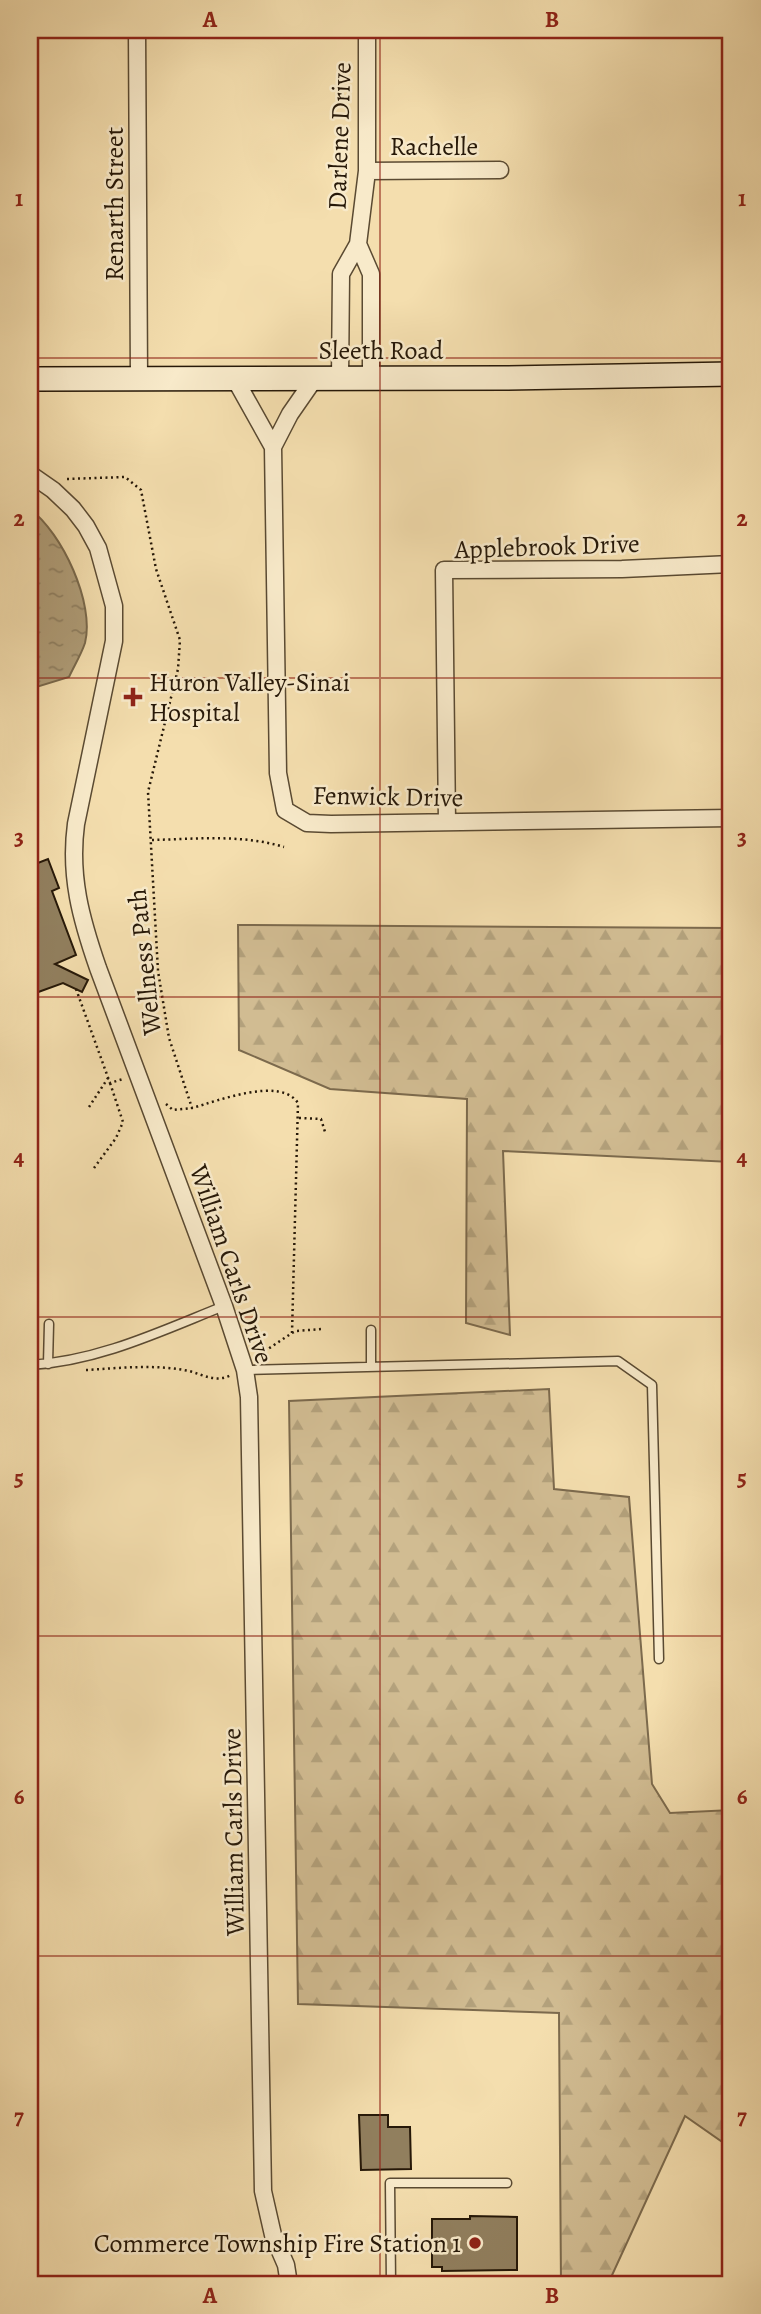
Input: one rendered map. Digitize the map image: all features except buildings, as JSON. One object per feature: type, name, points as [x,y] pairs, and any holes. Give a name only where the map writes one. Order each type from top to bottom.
[{"type":"street","name":"Renarth Street","points":[[136,30],[139,379]]},
{"type":"street","name":"Darlene Drive","points":[[340,378],[341,274],[358,244],[367,171],[367,30]]},
{"type":"street","name":"Rachelle","points":[[367,171],[500,170]]},
{"type":"street","name":"Darlene Drive","points":[[358,244],[371,274],[372,378]]},
{"type":"street","name":"Sleeth Road","points":[[30,379],[731,374]]},
{"type":"street","name":"Fenwick Drive","points":[[315,378],[290,414],[273,447],[278,773],[285,810],[307,823],[731,818]]},
{"type":"street","name":"Fenwick Drive","points":[[235,379],[273,447]]},
{"type":"street","name":"William Carls Drive","points":[[30,474],[53,490],[86,526],[98,548],[114,606],[114,641],[73,848],[73,872],[85,928],[224,1306],[244,1369],[249,1396],[263,2190],[273,2235],[286,2265],[289,2284]]},
{"type":"street","name":"Applebrook Drive","points":[[447,822],[444,570],[622,569],[731,564]]},
{"type":"lane","points":[[30,1365],[79,1359],[115,1349],[224,1306]]},
{"type":"lane","points":[[48,1324],[48,1364]]},
{"type":"lane","points":[[371,1330],[371,1367]]},
{"type":"lane","points":[[244,1369],[618,1361],[652,1385],[659,1659]]},
{"type":"lane","points":[[391,2284],[390,2183],[508,2183]]},
{"type":"path","name":"Wellness Path","points":[[57,480],[125,477],[141,490],[156,569],[180,640],[178,669],[148,792],[160,984],[169,1038],[192,1108],[257,1091],[276,1091],[294,1098],[298,1103],[298,1118]]},
{"type":"path","points":[[150,840],[265,841],[284,847]]},
{"type":"path","points":[[89,1107],[108,1077]]},
{"type":"path","points":[[94,1168],[116,1138],[123,1122],[110,1083]]},
{"type":"path","points":[[292,1333],[298,1118],[321,1119],[324,1132]]},
{"type":"path","points":[[87,1370],[156,1366],[190,1371],[218,1380],[224,1379],[244,1369],[292,1333],[322,1329]]},
{"type":"green space","points":[[238,925],[731,928],[731,1162],[503,1151],[510,1335],[466,1323],[467,1099],[330,1089],[239,1050]]},
{"type":"green space","points":[[549,1389],[554,1489],[629,1497],[652,1784],[670,1813],[731,1810],[731,2148],[685,2116],[608,2284],[561,2284],[559,2013],[298,2004],[289,1401]]},
{"type":"water","points":[[30,509],[54,534],[64,551],[80,589],[87,627],[85,643],[69,677],[30,689]]},
{"type":"place","name":"Huron Valley-Sinai Hospital","points":[[133,697]]},
{"type":"place","name":"Commerce Township Fire Station 1","points":[[475,2243]]}]
